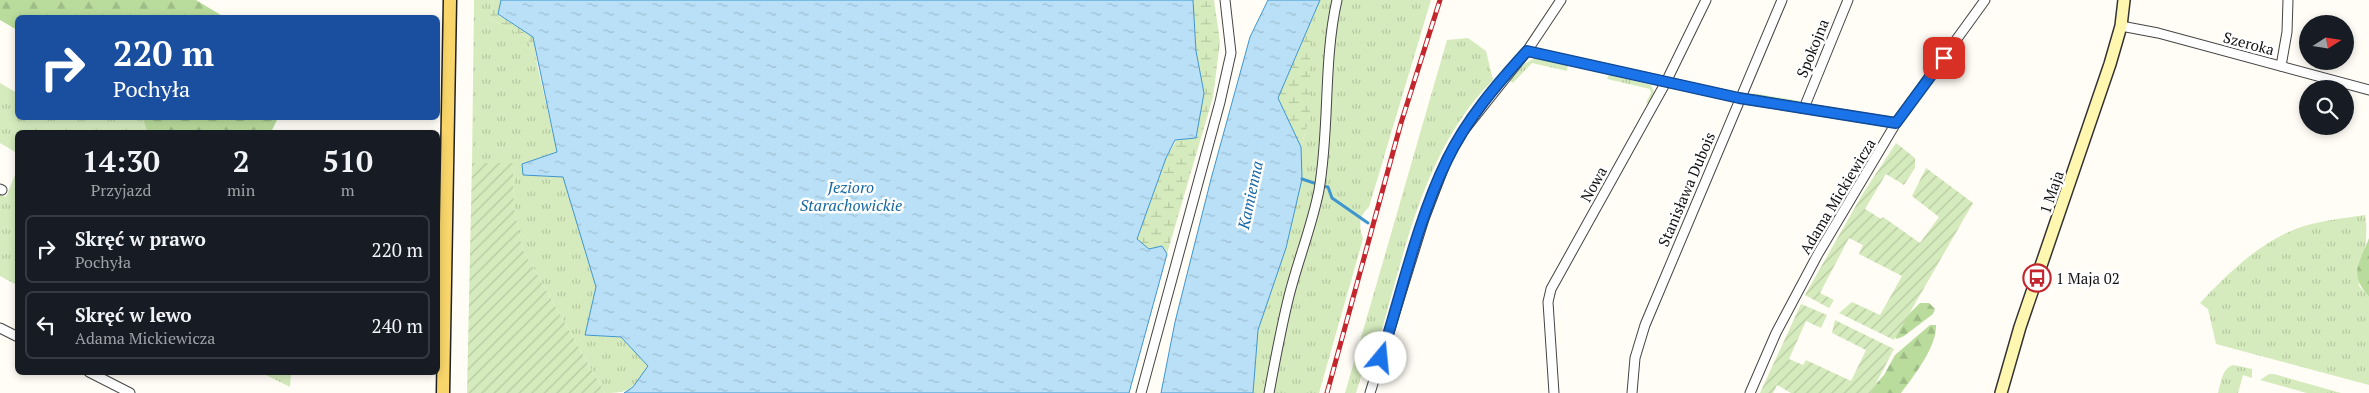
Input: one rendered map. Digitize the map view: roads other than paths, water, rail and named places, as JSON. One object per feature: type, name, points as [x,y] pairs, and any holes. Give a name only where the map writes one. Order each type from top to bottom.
[{"type":"main road","points":[[443,393],[450,0]]},
{"type":"street","points":[[1141,393],[1231,53],[1225,0]]},
{"type":"street","points":[[1268,393],[1288,297],[1311,225],[1318,190],[1324,150],[1329,56],[1337,0]]},
{"type":"street","points":[[1370,393],[1424,219],[1446,161],[1479,109],[1527,51],[1561,0]]},
{"type":"street","name":"Nowa","points":[[1554,393],[1548,302],[1551,289],[1666,82],[1706,0]]},
{"type":"street","name":"Stanisława Dubois","points":[[1632,393],[1635,358],[1645,325],[1739,98],[1759,58],[1782,0]]},
{"type":"street","name":"Spokojna","points":[[1804,108],[1848,0]]},
{"type":"street","name":"Adama Mickiewicza","points":[[1750,393],[1776,333],[1805,276],[1896,123],[1985,0]]},
{"type":"street","name":"1 Maja","points":[[2001,393],[2020,327],[2110,64],[2121,26],[2124,0]]},
{"type":"street","points":[[2281,66],[2287,32],[2288,0]]},
{"type":"street","name":"Szeroka","points":[[2121,26],[2158,33],[2369,90]]},
{"type":"street","points":[[1527,51],[1739,98],[1896,123]]},
{"type":"street","points":[[0,328],[15,336]]},
{"type":"street","points":[[95,375],[130,393]]},
{"type":"water","name":"Jezioro Starachowickie","points":[[501,0],[1193,0],[1196,51],[1204,93],[1196,138],[1175,140],[1166,158],[1137,239],[1149,249],[1162,246],[1167,254],[1129,393],[624,393],[633,387],[648,366],[621,337],[585,335],[596,287],[563,177],[523,175],[522,164],[557,152],[533,37],[498,14]]},
{"type":"water","name":"Kamienna","points":[[1268,0],[1320,0],[1278,98],[1301,147],[1302,179],[1286,248],[1258,330],[1253,393],[1161,393],[1175,322],[1211,179],[1250,37]]},
{"type":"waterway","points":[[1302,179],[1314,183]]},
{"type":"waterway","points":[[1322,186],[1328,187],[1332,198],[1368,223]]},
{"type":"railway","points":[[1327,393],[1401,123],[1440,0]]},
{"type":"place","name":"1 Maja 02","points":[[2037,278]]}]
